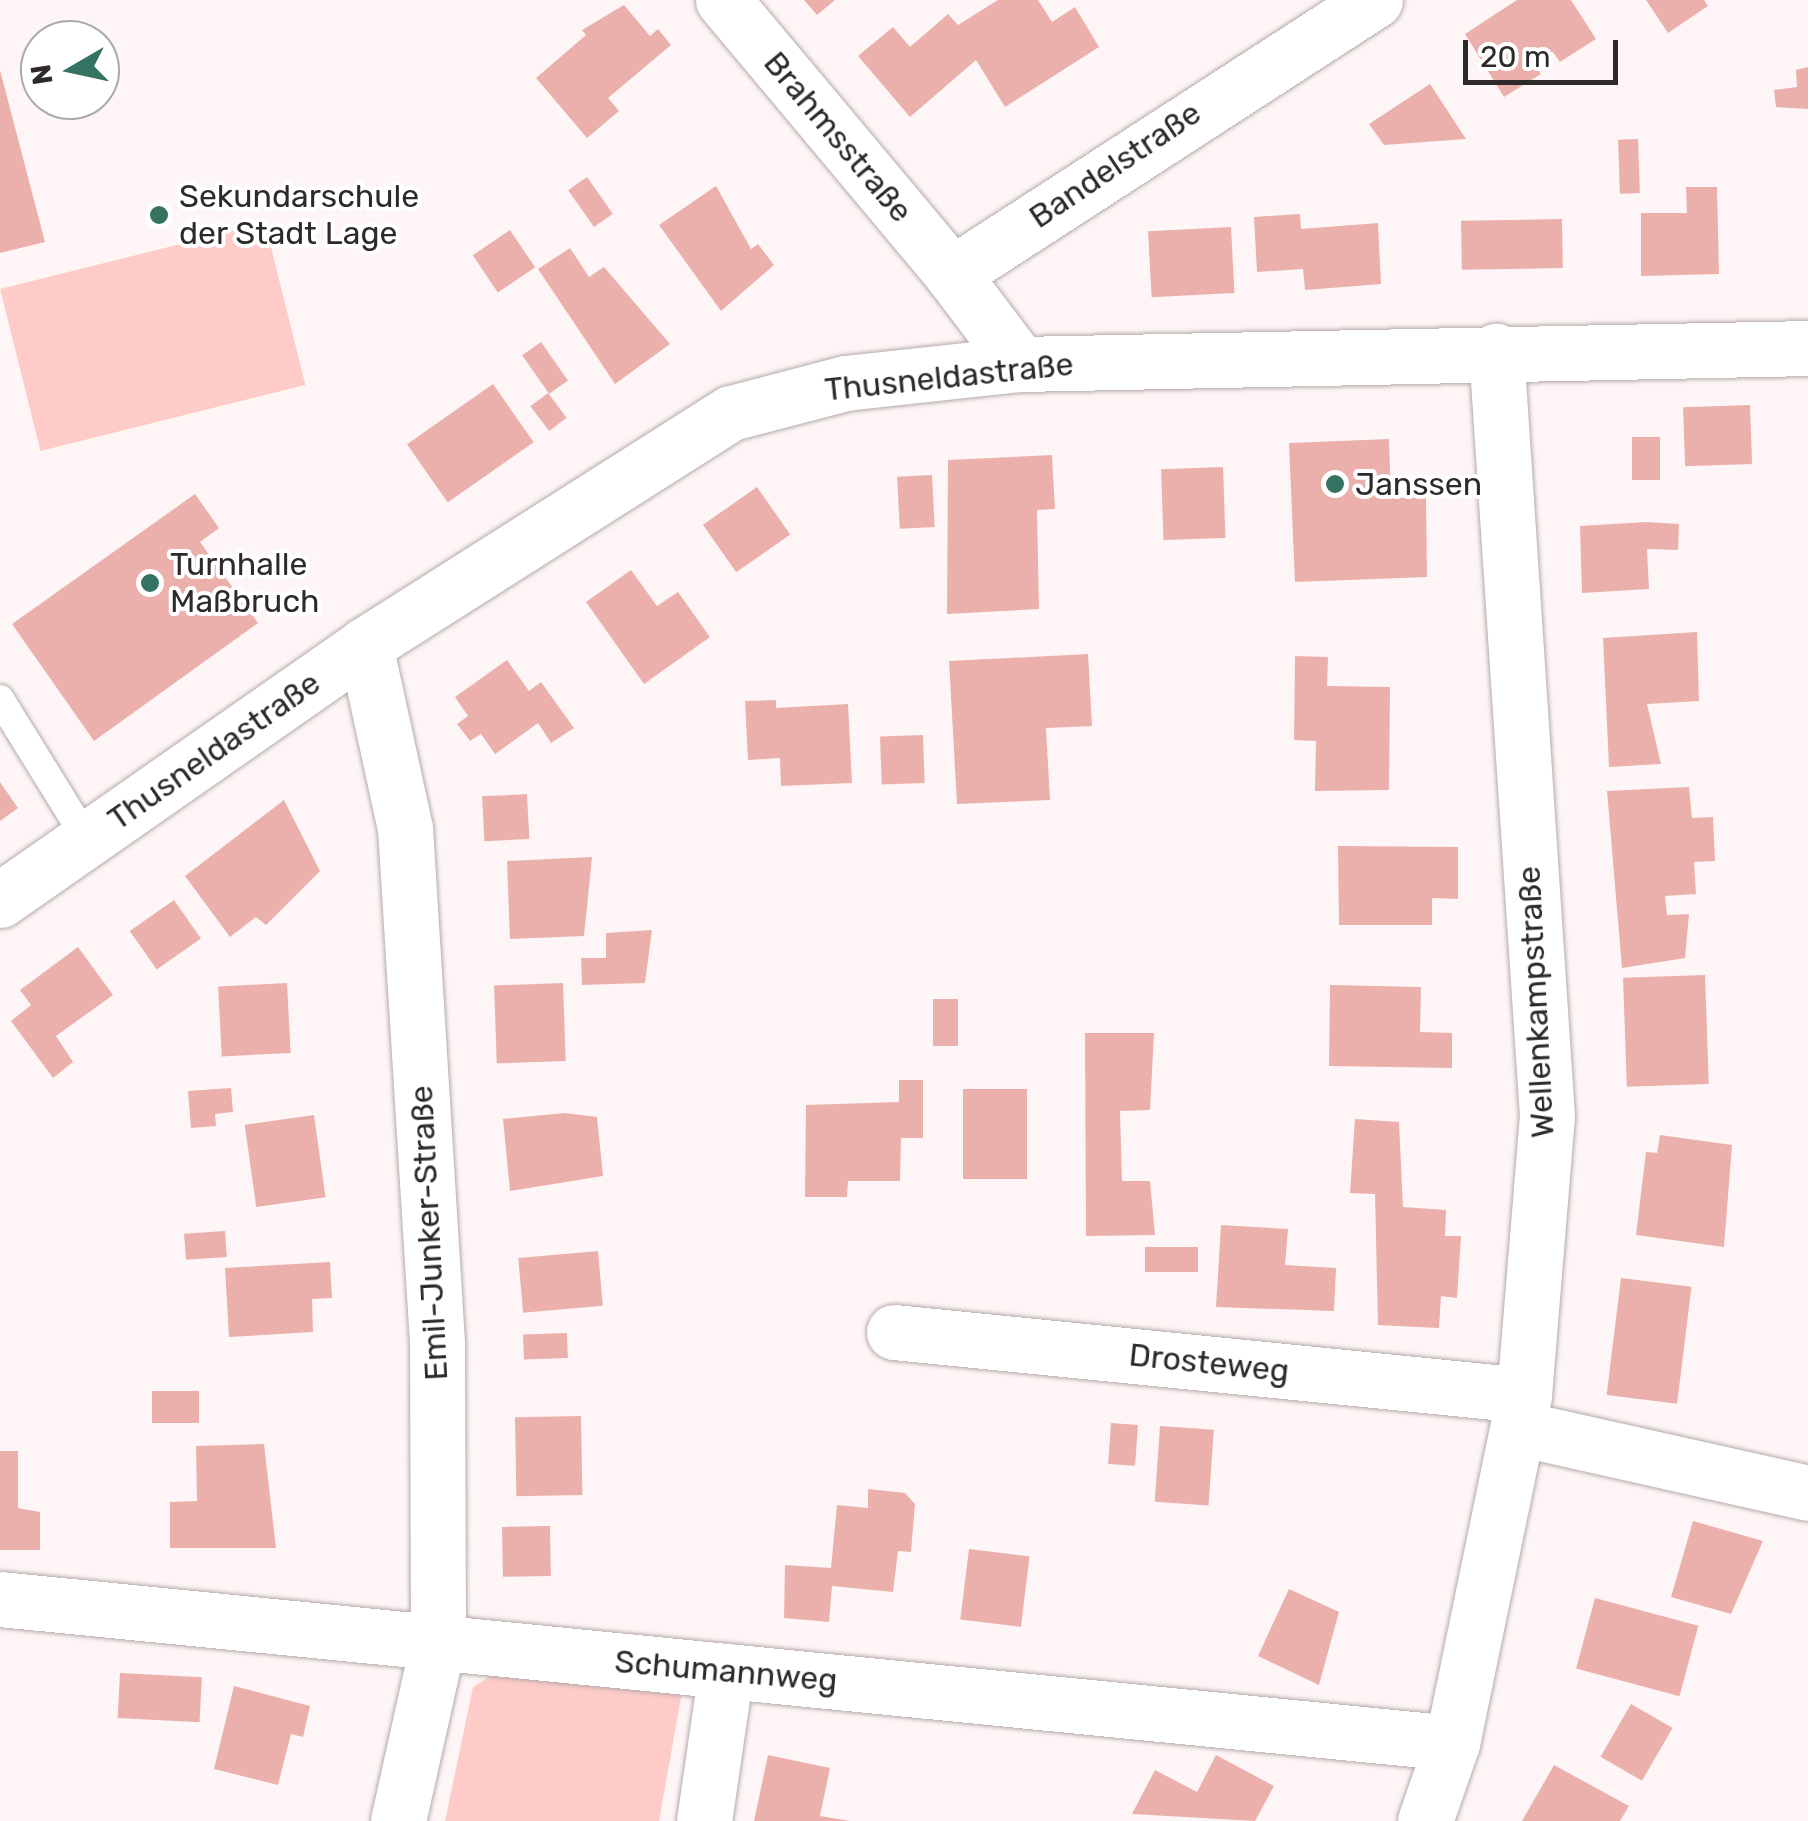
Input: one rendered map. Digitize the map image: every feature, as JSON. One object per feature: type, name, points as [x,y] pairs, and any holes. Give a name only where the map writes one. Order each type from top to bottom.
[{"type":"street","name":"Brahmsstraße","points":[[723,0],[952,274]]},
{"type":"street","name":"Bandelstraße","points":[[952,274],[1375,0]]},
{"type":"street","points":[[952,274],[1020,364]]},
{"type":"street","name":"Thusneldastraße","points":[[0,900],[366,646],[731,413],[845,383],[1020,364],[1496,351],[1808,348]]},
{"type":"street","name":"Wellenkampstraße","points":[[1426,1821],[1452,1743],[1521,1411],[1546,1116],[1496,351]]},
{"type":"street","name":"Emil-Junker-Straße","points":[[366,646],[405,828],[437,1342],[438,1642],[398,1821]]},
{"type":"street","name":"Drosteweg","points":[[894,1332],[1521,1411],[1808,1493]]},
{"type":"street","name":"Schumannweg","points":[[0,1600],[1452,1743]]},
{"type":"street","points":[[704,1821],[726,1671]]},
{"type":"lane","points":[[0,699],[87,840]]},
{"type":"shaded area","points":[[265,223],[305,385],[41,451],[0,289]]},
{"type":"shaded area","points":[[510,1664],[682,1692],[659,1821],[445,1821],[473,1687]]},
{"type":"building","points":[[804,0],[835,0],[817,15]]},
{"type":"building","points":[[998,0],[1038,0],[1052,22],[1075,7],[1099,47],[1005,107],[976,60],[910,117],[858,56],[893,27],[910,47],[948,14],[958,25]]},
{"type":"building","points":[[1517,0],[1571,0],[1596,39],[1560,62],[1553,52],[1534,64],[1541,74],[1504,97],[1465,34]]},
{"type":"building","points":[[1646,0],[1704,0],[1708,6],[1668,33]]},
{"type":"building","points":[[624,5],[650,36],[658,29],[671,45],[608,98],[619,111],[587,138],[536,78],[586,35],[582,30]]},
{"type":"building","points":[[1808,67],[1808,109],[1776,107],[1774,90],[1797,87],[1796,70]]},
{"type":"building","points":[[0,70],[45,242],[0,253]]},
{"type":"building","points":[[1430,84],[1466,139],[1384,145],[1369,124]]},
{"type":"building","points":[[1638,139],[1640,193],[1620,194],[1618,140]]},
{"type":"building","points":[[587,177],[613,214],[594,227],[568,190]]},
{"type":"building","points":[[716,186],[751,249],[758,244],[774,265],[721,311],[659,225]]},
{"type":"building","points":[[1686,187],[1717,187],[1719,274],[1641,276],[1641,213],[1687,213]]},
{"type":"building","points":[[1300,214],[1301,229],[1378,223],[1381,284],[1305,290],[1303,269],[1257,272],[1254,217]]},
{"type":"building","points":[[1562,219],[1563,268],[1462,270],[1461,221]]},
{"type":"building","points":[[1231,227],[1234,293],[1152,297],[1148,231]]},
{"type":"building","points":[[510,230],[535,267],[498,292],[473,255]]},
{"type":"building","points":[[570,248],[589,277],[604,267],[670,344],[615,384],[538,269]]},
{"type":"building","points":[[541,342],[568,381],[549,394],[522,355]]},
{"type":"building","points":[[493,384],[534,442],[448,502],[407,444]]},
{"type":"building","points":[[548,393],[567,418],[549,431],[530,406]]},
{"type":"building","points":[[1750,405],[1752,464],[1685,466],[1683,407]]},
{"type":"building","points":[[1632,437],[1660,437],[1660,480],[1632,480]]},
{"type":"building","points":[[1389,439],[1391,498],[1426,497],[1427,577],[1295,582],[1289,443]]},
{"type":"building","points":[[1052,455],[1055,509],[1037,510],[1039,609],[947,614],[948,460]]},
{"type":"building","points":[[1223,467],[1225,538],[1164,540],[1161,469]]},
{"type":"building","points":[[932,475],[935,527],[900,529],[897,477]]},
{"type":"building","points":[[757,487],[790,535],[736,572],[703,525]]},
{"type":"building","name":"Turnhalle Maßbruch","points":[[195,494],[219,528],[200,542],[258,623],[94,741],[12,624]]},
{"type":"building","points":[[1679,524],[1678,550],[1647,549],[1649,589],[1582,593],[1580,526]]},
{"type":"building","points":[[631,570],[657,606],[678,592],[710,637],[644,684],[586,602]]},
{"type":"building","points":[[1697,632],[1699,701],[1647,704],[1661,764],[1609,767],[1603,638]]},
{"type":"building","points":[[1088,654],[1092,726],[1046,728],[1050,800],[957,804],[949,661]]},
{"type":"building","points":[[1295,656],[1328,657],[1327,686],[1390,687],[1389,790],[1315,791],[1316,741],[1294,740]]},
{"type":"building","points":[[507,660],[529,691],[541,682],[574,728],[551,743],[538,723],[495,754],[481,734],[470,741],[457,724],[468,716],[455,697]]},
{"type":"building","points":[[776,700],[776,708],[848,704],[852,783],[781,786],[780,758],[748,760],[745,701]]},
{"type":"building","points":[[923,735],[925,783],[882,784],[880,737]]},
{"type":"building","points":[[0,782],[18,808],[0,821]]},
{"type":"building","points":[[1689,787],[1692,818],[1713,817],[1715,861],[1694,862],[1696,894],[1665,896],[1667,915],[1689,914],[1685,958],[1622,968],[1607,791]]},
{"type":"building","points":[[527,794],[529,839],[484,841],[482,796]]},
{"type":"building","points":[[284,800],[320,871],[266,925],[256,917],[230,937],[185,876]]},
{"type":"building","points":[[1338,846],[1458,847],[1458,899],[1432,898],[1432,925],[1339,925]]},
{"type":"building","points":[[592,857],[584,936],[510,939],[507,861]]},
{"type":"building","points":[[174,900],[201,939],[157,969],[130,931]]},
{"type":"building","points":[[652,930],[645,983],[582,985],[581,958],[606,958],[606,933]]},
{"type":"building","points":[[78,947],[113,995],[56,1036],[73,1062],[53,1078],[11,1021],[31,1005],[20,990]]},
{"type":"building","points":[[1705,975],[1709,1084],[1627,1087],[1623,978]]},
{"type":"building","points":[[287,983],[291,1053],[222,1057],[218,987]]},
{"type":"building","points":[[563,983],[566,1061],[497,1063],[494,985]]},
{"type":"building","points":[[1330,985],[1421,987],[1420,1032],[1452,1033],[1452,1068],[1329,1066]]},
{"type":"building","points":[[933,999],[958,999],[958,1046],[933,1046]]},
{"type":"building","points":[[1085,1033],[1154,1033],[1150,1110],[1120,1111],[1122,1181],[1150,1181],[1155,1235],[1086,1236]]},
{"type":"building","points":[[899,1080],[923,1080],[923,1138],[901,1138],[900,1181],[848,1181],[847,1197],[805,1197],[806,1105],[899,1102]]},
{"type":"building","points":[[231,1088],[233,1112],[215,1114],[216,1126],[191,1128],[188,1091]]},
{"type":"building","points":[[963,1089],[1027,1089],[1027,1179],[963,1179]]},
{"type":"building","points":[[565,1113],[597,1117],[603,1176],[510,1191],[503,1119]]},
{"type":"building","points":[[314,1115],[326,1197],[256,1207],[245,1125]]},
{"type":"building","points":[[1355,1119],[1399,1122],[1403,1207],[1446,1210],[1445,1236],[1461,1236],[1457,1298],[1441,1296],[1439,1328],[1378,1325],[1375,1194],[1350,1193]]},
{"type":"building","points":[[1660,1135],[1732,1145],[1724,1247],[1636,1235],[1646,1152],[1657,1153]]},
{"type":"building","points":[[1221,1225],[1288,1229],[1285,1265],[1336,1268],[1334,1311],[1216,1307]]},
{"type":"building","points":[[225,1231],[227,1257],[186,1260],[184,1234]]},
{"type":"building","points":[[1145,1247],[1198,1247],[1198,1272],[1145,1272]]},
{"type":"building","points":[[598,1251],[603,1306],[523,1313],[518,1258]]},
{"type":"building","points":[[330,1262],[332,1298],[312,1299],[313,1332],[229,1337],[225,1268]]},
{"type":"building","points":[[1621,1278],[1691,1287],[1677,1404],[1607,1395]]},
{"type":"building","points":[[567,1333],[568,1358],[524,1360],[523,1335]]},
{"type":"building","points":[[152,1391],[199,1391],[199,1423],[152,1423]]},
{"type":"building","points":[[581,1416],[582,1495],[516,1496],[515,1417]]},
{"type":"building","points":[[1111,1423],[1138,1425],[1135,1466],[1108,1464]]},
{"type":"building","points":[[1160,1426],[1214,1430],[1209,1506],[1155,1502]]},
{"type":"building","points":[[264,1444],[276,1548],[170,1548],[170,1502],[197,1501],[196,1446]]},
{"type":"building","points":[[0,1451],[18,1451],[18,1508],[40,1512],[40,1550],[0,1550]]},
{"type":"building","points":[[868,1489],[905,1493],[915,1504],[911,1552],[898,1551],[893,1592],[832,1586],[829,1622],[784,1618],[785,1565],[831,1568],[837,1505],[868,1508]]},
{"type":"building","points":[[1693,1521],[1763,1541],[1731,1614],[1671,1597]]},
{"type":"building","points":[[550,1526],[551,1576],[503,1577],[502,1527]]},
{"type":"building","points":[[969,1549],[1030,1556],[1021,1627],[960,1619]]},
{"type":"building","points":[[1289,1589],[1339,1612],[1319,1685],[1258,1656]]},
{"type":"building","points":[[1595,1598],[1698,1626],[1679,1696],[1576,1669]]},
{"type":"building","points":[[120,1673],[202,1677],[200,1722],[118,1718]]},
{"type":"building","points":[[234,1686],[310,1706],[303,1737],[291,1734],[278,1785],[214,1769]]},
{"type":"building","points":[[1631,1704],[1673,1728],[1642,1781],[1600,1757]]},
{"type":"building","points":[[768,1755],[830,1768],[820,1816],[850,1821],[754,1821]]},
{"type":"building","points":[[1216,1755],[1274,1786],[1255,1821],[1132,1814],[1155,1770],[1197,1792]]},
{"type":"building","points":[[1554,1765],[1629,1806],[1620,1821],[1522,1821]]},
{"type":"place","name":"Sekundarschule der Stadt Lage","points":[[159,215]]},
{"type":"place","name":"Janssen","points":[[1335,484]]},
{"type":"place","name":"Turnhalle Maßbruch","points":[[150,583]]}]
